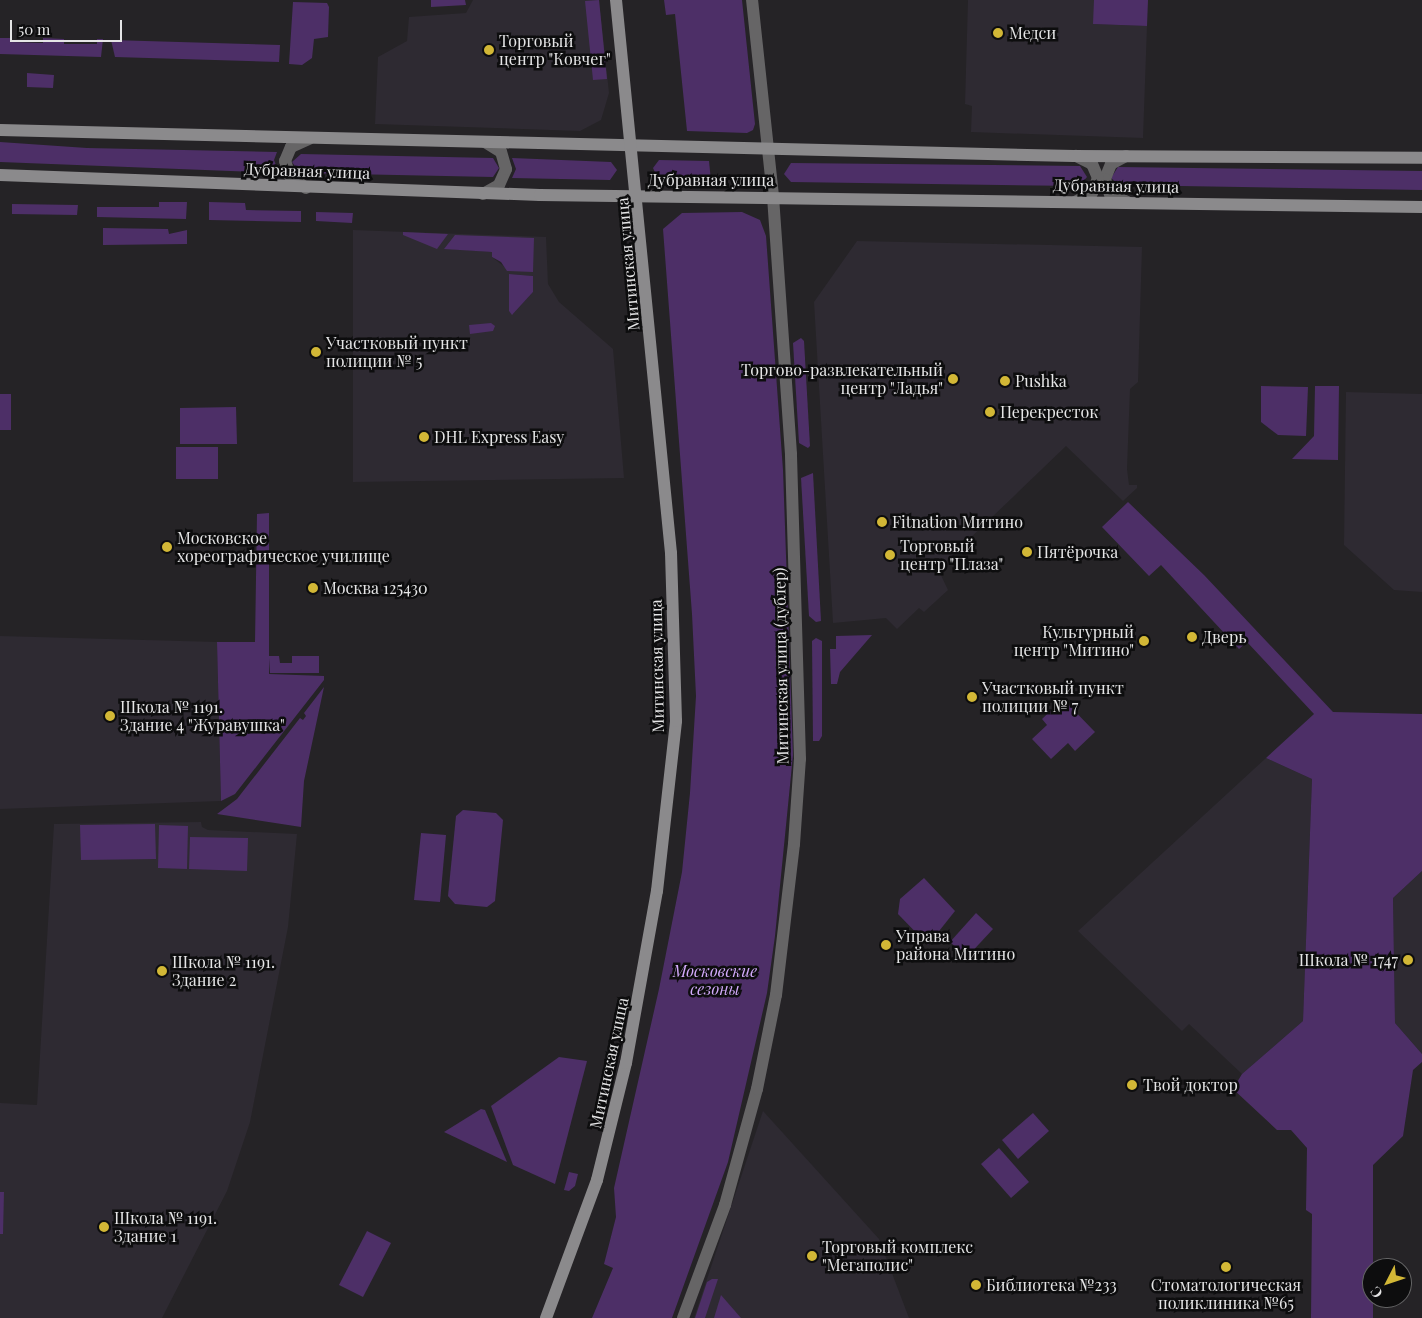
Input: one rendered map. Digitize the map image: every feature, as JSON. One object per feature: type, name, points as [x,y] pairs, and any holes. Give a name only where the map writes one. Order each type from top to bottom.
[{"type":"main road","name":"Митинская улица","points":[[546,1318],[599,1172],[626,1063],[657,891],[676,725],[671,553],[638,197],[616,0]]},
{"type":"main road","name":"Дубравная улица","points":[[0,130],[309,139],[767,147],[1074,156],[1422,158]]},
{"type":"main road","name":"Дубравная улица","points":[[0,176],[483,194],[638,197],[773,196],[1422,207]]},
{"type":"street","name":"Митинская улица (дублер)","points":[[683,1318],[725,1205],[758,1088],[776,995],[794,844],[800,759],[792,462],[773,196],[752,0]]},
{"type":"street","points":[[306,188],[294,181],[285,161],[291,147],[309,139]]},
{"type":"street","points":[[483,194],[499,185],[506,169],[501,152],[484,142]]},
{"type":"street","points":[[1074,156],[1089,161],[1098,178],[1092,194],[1075,202]]},
{"type":"street","points":[[1129,156],[1111,164],[1105,183],[1113,197],[1131,202]]},
{"type":"shaded area","points":[[473,0],[599,0],[609,93],[601,120],[580,131],[375,124],[378,57],[407,41],[409,17],[466,13]]},
{"type":"shaded area","points":[[968,0],[1094,0],[1094,24],[1147,26],[1143,138],[971,132],[972,106],[965,104]]},
{"type":"shaded area","points":[[353,230],[546,237],[548,284],[559,302],[613,349],[624,478],[353,482]],"holes":[[[534,238],[506,268],[492,257],[493,252],[453,249]],[[509,274],[533,276],[533,292],[513,314],[509,311]]]},
{"type":"shaded area","points":[[857,241],[1142,247],[1138,382],[1130,389],[1127,469],[1129,485],[1137,485],[1137,488],[1123,501],[1066,446],[938,569],[948,590],[924,612],[919,608],[897,629],[886,618],[833,623],[814,302]]},
{"type":"shaded area","points":[[1346,392],[1422,394],[1422,592],[1394,590],[1344,545]]},
{"type":"shaded area","name":"Школа № 1191. Здание 4 \"Журавушка\"","points":[[0,636],[217,642],[221,801],[0,809]]},
{"type":"shaded area","points":[[1266,758],[1312,779],[1303,1021],[1242,1074],[1189,1024],[1182,1031],[1078,931]]},
{"type":"shaded area","name":"Школа № 1191. Здание 2","points":[[201,822],[202,827],[208,830],[297,834],[288,927],[250,1122],[227,1191],[162,1318],[0,1318],[0,1103],[37,1105],[54,824]]},
{"type":"shaded area","name":"Школа № 1747","points":[[1422,871],[1422,1054],[1395,1023],[1393,898]]},
{"type":"shaded area","points":[[763,1111],[879,1239],[909,1318],[694,1318]]},
{"type":"green space","points":[[431,0],[465,0],[466,5],[431,7]]},
{"type":"green space","points":[[599,0],[607,79],[593,80],[585,1]]},
{"type":"green space","points":[[664,0],[742,0],[755,124],[753,130],[747,133],[687,131],[675,14],[666,15]]},
{"type":"green space","points":[[1094,0],[1148,0],[1147,26],[1093,24]]},
{"type":"green space","points":[[293,2],[327,3],[329,7],[328,37],[314,39],[312,58],[302,65],[289,64]]},
{"type":"green space","points":[[0,38],[10,38],[10,42],[43,43],[43,38],[64,39],[64,44],[97,44],[97,39],[103,39],[101,57],[0,54]]},
{"type":"green space","points":[[111,40],[280,45],[279,62],[115,57]]},
{"type":"green space","points":[[27,73],[54,75],[53,88],[27,87]]},
{"type":"green space","points":[[0,142],[87,148],[277,152],[274,160],[279,173],[0,162]]},
{"type":"green space","points":[[301,154],[493,158],[499,168],[493,177],[300,173],[292,162]]},
{"type":"green space","points":[[512,158],[611,162],[617,170],[610,180],[512,178],[516,169]]},
{"type":"green space","points":[[659,160],[709,161],[711,181],[658,179],[653,168]]},
{"type":"green space","points":[[791,163],[1080,166],[1087,177],[1079,186],[791,182],[784,174]]},
{"type":"green space","points":[[1118,167],[1422,171],[1422,190],[1119,185],[1111,178]]},
{"type":"green space","points":[[159,202],[187,202],[186,219],[97,217],[97,207],[159,207]]},
{"type":"green space","points":[[209,202],[245,203],[246,210],[301,211],[301,222],[209,220]]},
{"type":"green space","points":[[12,204],[78,205],[77,215],[12,214]]},
{"type":"green space","points":[[316,212],[353,213],[352,223],[316,221]]},
{"type":"green space","name":"Московские сезоны","points":[[742,212],[760,220],[766,236],[783,470],[793,755],[775,936],[767,993],[728,1162],[672,1318],[592,1318],[613,1268],[604,1264],[616,1217],[614,1188],[659,989],[682,872],[690,793],[696,696],[692,614],[663,229],[682,213]]},
{"type":"green space","points":[[103,228],[168,229],[169,234],[187,230],[187,244],[103,245]]},
{"type":"green space","points":[[403,232],[448,234],[437,249],[403,235]]},
{"type":"green space","points":[[455,235],[534,238],[533,272],[507,271],[501,262],[492,257],[492,252],[444,249]]},
{"type":"green space","points":[[509,274],[533,276],[533,292],[512,315],[509,311]]},
{"type":"green space","points":[[491,323],[495,326],[493,331],[470,334],[469,325]]},
{"type":"green space","points":[[801,338],[804,341],[810,446],[808,448],[799,443],[793,343]]},
{"type":"green space","points":[[1261,386],[1308,387],[1306,436],[1278,435],[1261,422]]},
{"type":"green space","points":[[1315,386],[1339,386],[1338,460],[1292,459],[1314,436]]},
{"type":"green space","points":[[0,394],[11,394],[11,430],[0,430]]},
{"type":"green space","points":[[236,407],[237,444],[180,444],[180,408]]},
{"type":"green space","points":[[176,447],[218,447],[218,479],[176,479]]},
{"type":"green space","points":[[813,473],[821,621],[816,622],[809,616],[801,478]]},
{"type":"green space","points":[[1128,502],[1204,575],[1333,712],[1422,714],[1422,871],[1393,898],[1395,1023],[1422,1054],[1422,1062],[1413,1070],[1403,1136],[1373,1165],[1373,1258],[1362,1258],[1362,1308],[1373,1308],[1373,1318],[1311,1318],[1312,1214],[1306,1210],[1307,1148],[1291,1130],[1277,1130],[1233,1089],[1242,1074],[1303,1021],[1312,779],[1266,758],[1314,714],[1247,642],[1239,649],[1161,565],[1149,576],[1102,527]]},
{"type":"green space","points":[[269,513],[269,656],[279,656],[280,663],[292,663],[292,656],[319,656],[319,673],[270,673],[269,658],[269,674],[324,676],[324,680],[235,794],[221,801],[217,642],[255,642],[257,514]]},
{"type":"green space","points":[[872,635],[840,672],[837,684],[831,684],[830,649],[836,649],[836,636]]},
{"type":"green space","points":[[816,638],[822,641],[822,736],[819,741],[813,741],[812,641]]},
{"type":"green space","points":[[324,687],[304,781],[301,827],[217,814],[237,799],[300,718],[303,720],[306,716],[304,713]]},
{"type":"green space","points":[[1063,699],[1095,732],[1075,751],[1068,743],[1051,759],[1032,739],[1047,725],[1042,719]]},
{"type":"green space","points":[[463,810],[496,813],[503,820],[495,901],[487,907],[455,904],[448,896],[456,816]]},
{"type":"green space","points":[[155,824],[156,859],[81,860],[80,825]]},
{"type":"green space","points":[[159,825],[188,826],[187,869],[158,868]]},
{"type":"green space","points":[[421,833],[446,835],[440,902],[414,900]]},
{"type":"green space","points":[[190,837],[248,838],[247,871],[189,869]]},
{"type":"green space","points":[[924,878],[955,911],[928,945],[898,914],[900,899]]},
{"type":"green space","points":[[976,913],[993,929],[967,957],[950,942]]},
{"type":"green space","points":[[559,1057],[587,1061],[555,1184],[513,1165],[491,1106]]},
{"type":"green space","points":[[481,1109],[485,1110],[507,1162],[444,1132]]},
{"type":"green space","points":[[1033,1113],[1049,1131],[1018,1159],[1002,1140]]},
{"type":"green space","points":[[999,1148],[1029,1182],[1011,1198],[981,1164]]},
{"type":"green space","points":[[569,1172],[578,1174],[575,1186],[569,1191],[564,1190]]},
{"type":"green space","points":[[0,1192],[4,1192],[3,1234],[0,1234]]},
{"type":"green space","points":[[367,1231],[391,1243],[363,1297],[339,1285]]},
{"type":"green space","points":[[712,1279],[718,1279],[705,1318],[695,1318],[707,1282]]},
{"type":"green space","points":[[721,1295],[741,1318],[714,1318]]},
{"type":"place","name":"Медси","points":[[998,33]]},
{"type":"place","name":"Торговый центр \"Ковчег\"","points":[[489,50]]},
{"type":"place","name":"Участковый пункт полиции № 5","points":[[316,352]]},
{"type":"place","name":"Торгово-развлекательный центр \"Ладья\"","points":[[953,379]]},
{"type":"place","name":"Pushka","points":[[1005,381]]},
{"type":"place","name":"Перекресток","points":[[990,412]]},
{"type":"place","name":"DHL Express Easy","points":[[424,437]]},
{"type":"place","name":"Fitnation Митино","points":[[882,522]]},
{"type":"place","name":"Московское хореографическое училище","points":[[167,547]]},
{"type":"place","name":"Пятёрочка","points":[[1027,552]]},
{"type":"place","name":"Торговый центр \"Плаза\"","points":[[890,555]]},
{"type":"place","name":"Москва 125430","points":[[313,588]]},
{"type":"place","name":"Дверь","points":[[1192,637]]},
{"type":"place","name":"Культурный центр \"Митино\"","points":[[1144,641]]},
{"type":"place","name":"Участковый пункт полиции № 7","points":[[972,697]]},
{"type":"place","name":"Школа № 1191. Здание 4 \"Журавушка\"","points":[[110,716]]},
{"type":"place","name":"Управа района Митино","points":[[886,945]]},
{"type":"place","name":"Школа № 1747","points":[[1408,960]]},
{"type":"place","name":"Школа № 1191. Здание 2","points":[[162,971]]},
{"type":"place","name":"Твой доктор","points":[[1132,1085]]},
{"type":"place","name":"Школа № 1191. Здание 1","points":[[104,1227]]},
{"type":"place","name":"Торговый комплекс \"Мегаполис\"","points":[[812,1256]]},
{"type":"place","name":"Стоматологическая поликлиника №65","points":[[1226,1267]]},
{"type":"place","name":"Библиотека №233","points":[[976,1285]]}]
